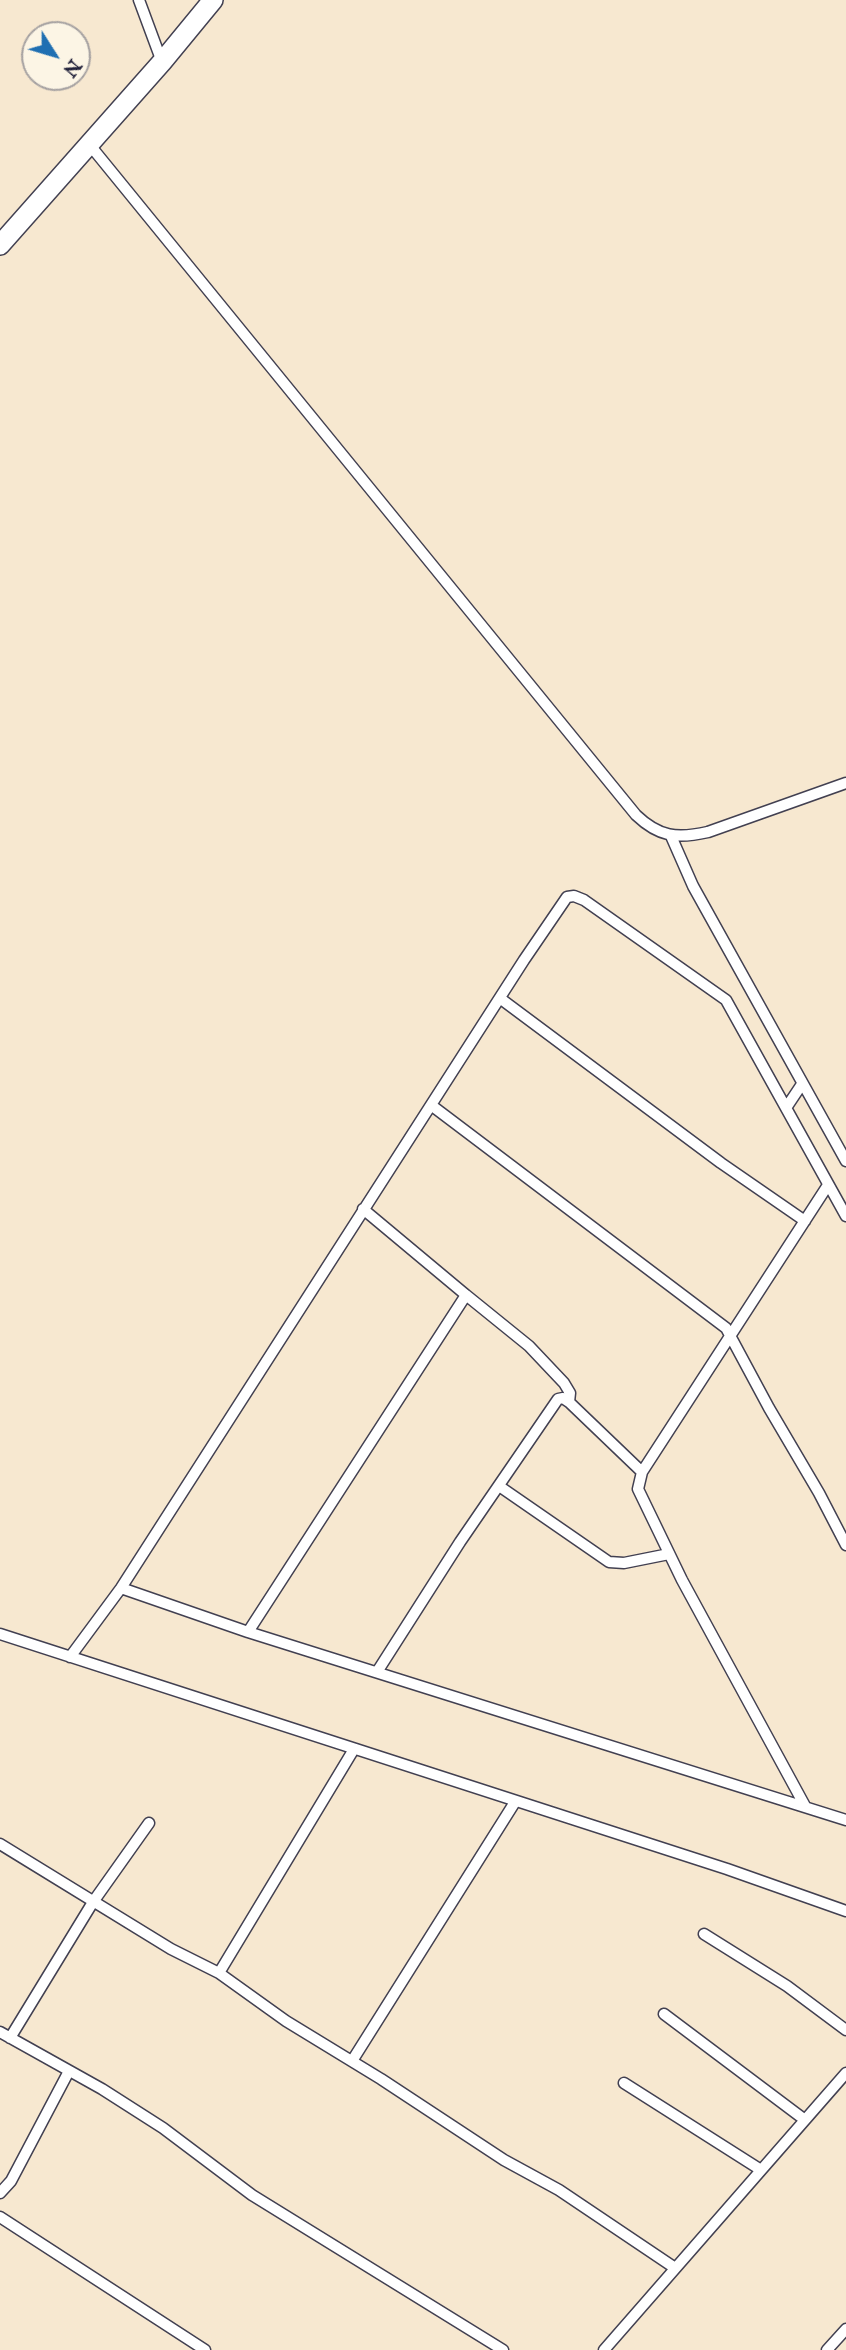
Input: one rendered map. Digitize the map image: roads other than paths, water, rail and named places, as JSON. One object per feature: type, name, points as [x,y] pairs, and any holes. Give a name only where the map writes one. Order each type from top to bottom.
[{"type":"highway","points":[[0,245],[162,62],[213,0]]},
{"type":"street","points":[[139,0],[162,62]]},
{"type":"street","points":[[89,145],[636,816],[649,828],[671,836],[686,837],[708,832],[846,783]]},
{"type":"street","points":[[671,836],[693,886],[846,1161]]},
{"type":"street","points":[[71,1657],[121,1588],[363,1209],[567,897],[574,895],[583,900],[726,1000],[846,1216]]},
{"type":"street","points":[[501,999],[805,1222]]},
{"type":"street","points":[[786,1108],[802,1084]]},
{"type":"street","points":[[431,1105],[726,1328],[846,1545]]},
{"type":"street","points":[[805,1806],[669,1554],[638,1489],[642,1472],[828,1185]]},
{"type":"street","points":[[363,1209],[538,1355],[564,1383],[570,1393],[569,1402]]},
{"type":"street","points":[[248,1632],[466,1295]]},
{"type":"street","points":[[377,1672],[558,1399],[563,1398],[569,1402],[642,1472]]},
{"type":"street","points":[[499,1486],[609,1562],[624,1563],[669,1554]]},
{"type":"street","points":[[121,1588],[248,1632],[846,1820]]},
{"type":"street","points":[[0,1634],[727,1869],[846,1911]]},
{"type":"street","points":[[219,1973],[354,1749]]},
{"type":"street","points":[[352,2061],[515,1802]]},
{"type":"street","points":[[149,1823],[5,2035],[163,2129],[252,2195],[503,2350]]},
{"type":"street","points":[[0,1843],[171,1949],[219,1973],[286,2021],[494,2154],[559,2190],[675,2268]]},
{"type":"street","points":[[704,1934],[787,1986],[846,2030]]},
{"type":"street","points":[[664,2014],[805,2120]]},
{"type":"street","points":[[0,2193],[11,2181],[69,2071]]},
{"type":"street","points":[[604,2350],[846,2073]]},
{"type":"street","points":[[624,2083],[761,2170]]},
{"type":"street","points":[[0,2217],[205,2350]]},
{"type":"street","points":[[827,2350],[846,2329]]}]
